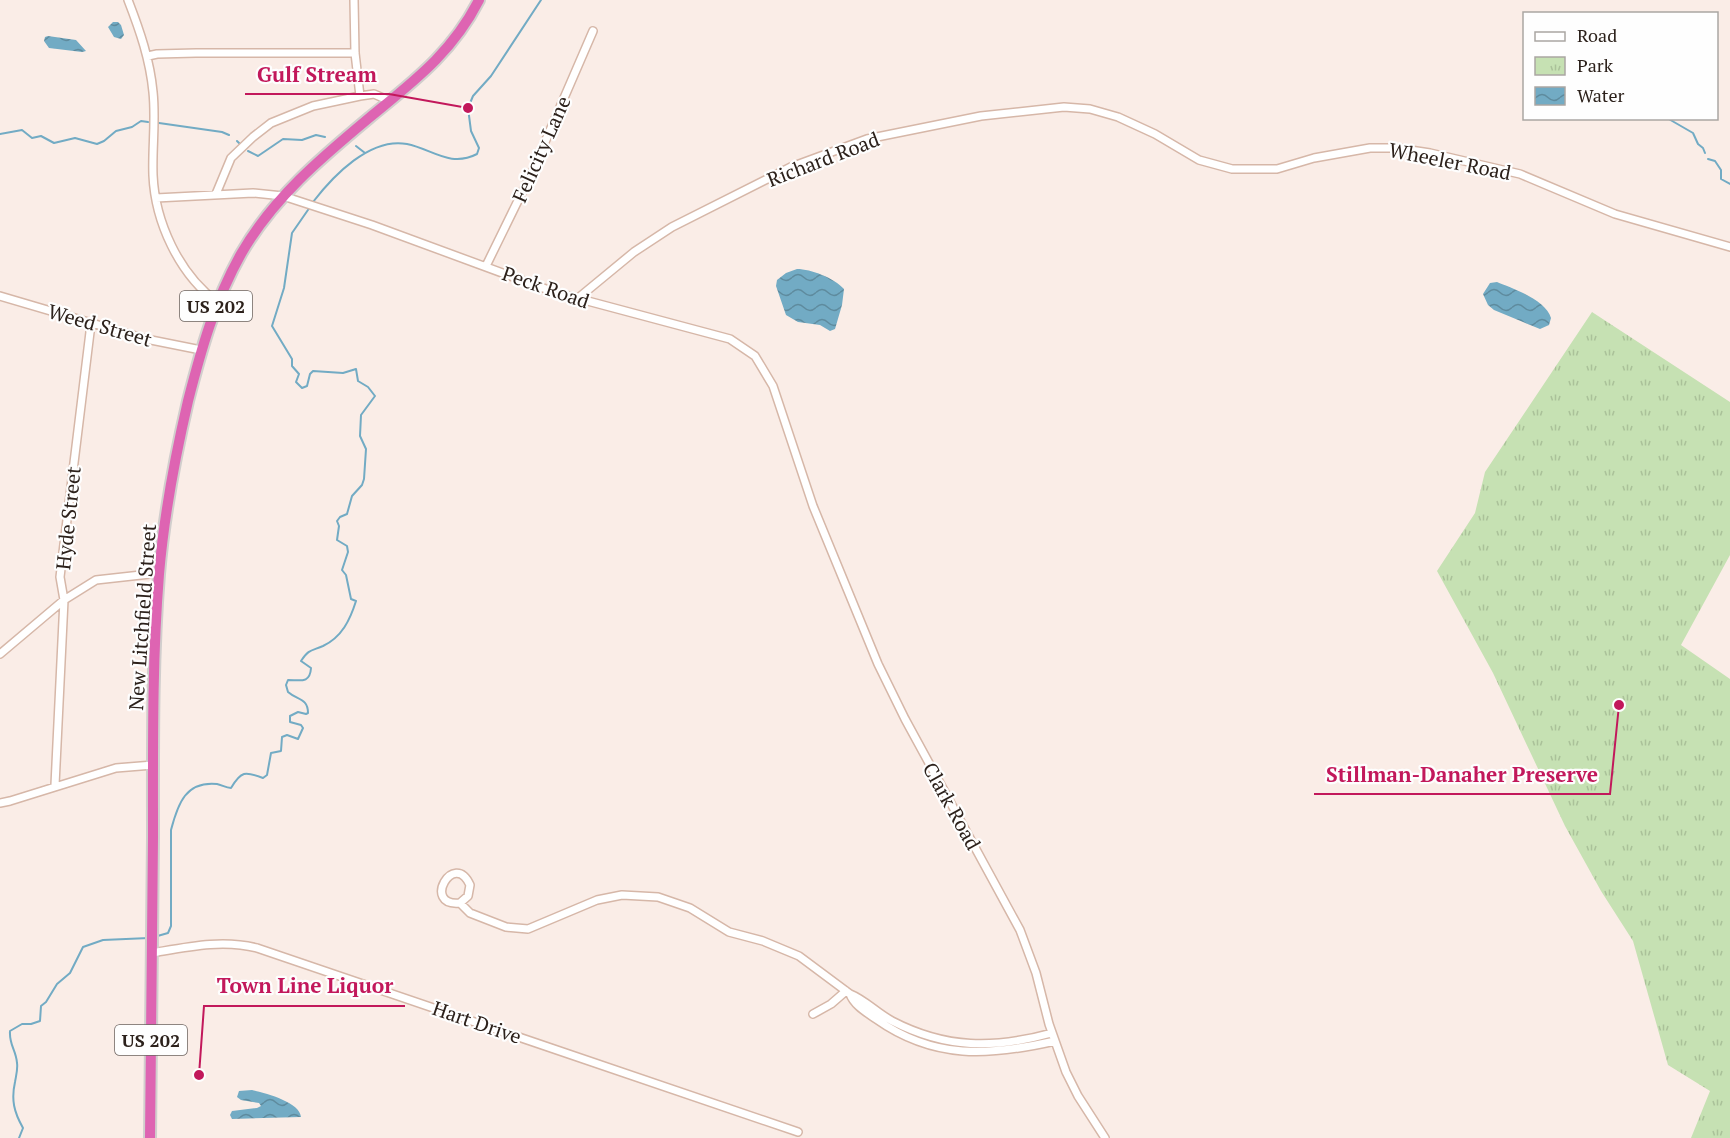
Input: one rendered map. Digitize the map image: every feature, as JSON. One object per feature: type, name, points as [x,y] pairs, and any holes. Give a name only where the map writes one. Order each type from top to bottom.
[{"type":"highway","name":"New Litchfield Street","points":[[150,1138],[154,675],[159,573],[173,470],[201,350],[217,302],[242,252],[263,220],[283,196],[323,157],[421,75],[450,47],[469,20],[479,0]]},
{"type":"street","points":[[128,0],[148,56],[154,95],[153,178],[166,233],[175,253],[205,293],[217,302]]},
{"type":"street","points":[[354,0],[355,52],[360,96]]},
{"type":"street","name":"Felicity Lane","points":[[486,266],[532,172],[593,31]]},
{"type":"street","points":[[148,56],[179,53],[355,52]]},
{"type":"street","points":[[216,194],[231,158],[253,136],[271,123],[313,106],[360,96],[375,94],[390,101]]},
{"type":"street","name":"Richard Road","points":[[577,299],[634,252],[672,228],[791,167],[867,139],[981,116],[1064,107],[1090,109],[1135,124]]},
{"type":"street","name":"Wheeler Road","points":[[1135,124],[1199,160],[1232,169],[1277,169],[1314,158],[1370,148],[1397,148],[1430,153],[1520,174],[1615,214],[1730,247]]},
{"type":"street","name":"Peck Road","points":[[156,198],[253,193],[283,196],[372,225],[554,292],[730,339],[755,356],[773,386],[789,428],[800,471]]},
{"type":"street","name":"Weed Street","points":[[0,296],[146,339],[201,350]]},
{"type":"street","name":"Hyde Street","points":[[55,785],[64,600],[60,577],[91,324]]},
{"type":"street","name":"Clark Road","points":[[800,471],[890,690],[1020,930],[1036,973],[1053,1037],[1073,1087],[1105,1138]]},
{"type":"street","points":[[0,654],[64,600],[96,580],[159,573]]},
{"type":"street","points":[[0,802],[10,801],[55,785],[116,768],[153,765]]},
{"type":"street","points":[[460,903],[468,896],[470,885],[464,877],[454,874],[443,882],[441,891],[444,897],[449,902],[460,903],[470,913],[506,927],[528,928],[597,900],[622,895],[658,897],[690,908],[729,932],[763,941],[799,956],[888,1019],[911,1031],[975,1048],[1007,1051],[1053,1037]]},
{"type":"street","name":"Hart Drive","points":[[152,942],[220,943],[257,948],[798,1132]]},
{"type":"street","points":[[813,1014],[848,992]]},
{"type":"green space","points":[[1592,312],[1730,402],[1730,555],[1681,645],[1730,679],[1730,1138],[1691,1138],[1710,1091],[1668,1065],[1633,941],[1601,891],[1565,826],[1493,673],[1437,571],[1475,513],[1485,472]]},
{"type":"water","points":[[113,22],[121,25],[124,35],[121,39],[114,37],[108,27]]},
{"type":"water","points":[[48,36],[76,40],[86,51],[49,48],[44,41]]},
{"type":"water","points":[[797,269],[822,275],[844,289],[835,329],[830,331],[820,325],[798,322],[786,315],[776,286],[777,280]]},
{"type":"water","points":[[1497,282],[1536,300],[1548,312],[1551,318],[1549,325],[1540,329],[1494,310],[1488,305],[1483,294],[1490,283]]},
{"type":"water","points":[[252,1090],[288,1103],[295,1107],[301,1117],[232,1119],[230,1115],[232,1111],[261,1106],[259,1103],[241,1100],[237,1097],[239,1091]]},
{"type":"waterway","points":[[313,202],[342,170],[366,152],[380,146],[393,143],[407,144],[441,156],[458,159],[477,154],[479,148],[471,131],[468,108],[473,96],[491,76],[541,0]]},
{"type":"waterway","points":[[1670,120],[1693,133],[1705,153]]},
{"type":"waterway","points":[[0,134],[22,130],[32,138],[41,136],[54,143],[75,138],[97,144],[116,131],[132,127],[141,121],[148,122]]},
{"type":"waterway","points":[[159,123],[229,135]]},
{"type":"waterway","points":[[248,151],[258,156],[283,139],[302,140],[316,135],[325,137]]},
{"type":"waterway","points":[[356,146],[365,153]]},
{"type":"waterway","points":[[1708,159],[1715,161],[1721,170],[1721,179],[1730,184]]},
{"type":"waterway","points":[[154,937],[168,933],[171,926],[171,830],[180,803],[191,790],[198,786],[217,784],[231,788],[244,774],[263,778],[267,775],[271,753],[281,751],[282,737],[287,735],[298,739],[303,728],[301,725],[290,722],[290,716],[298,712],[308,713],[304,702],[288,692],[286,685],[288,680],[304,680],[309,677],[311,668],[301,661],[308,652],[330,642],[340,633],[356,601],[351,599],[346,575],[342,570],[348,552],[347,546],[337,540],[339,526],[337,521],[347,514],[352,496],[362,485],[364,479],[366,449],[360,436],[361,415],[375,396],[368,387],[358,381],[356,369],[343,373],[313,371],[307,386],[302,388],[296,382],[299,374],[292,366],[292,359],[272,326],[284,288],[292,233],[310,207]]},
{"type":"waterway","points":[[19,1138],[23,1128],[14,1106],[13,1095],[17,1065],[10,1031],[22,1024],[40,1021],[41,1006],[57,984],[70,973],[83,947],[103,940],[149,938]]},
{"type":"place","name":"Gulf Stream","points":[[468,108]]},
{"type":"place","name":"Stillman-Danaher Preserve","points":[[1619,705]]},
{"type":"place","name":"Town Line Liquor","points":[[199,1075]]}]
